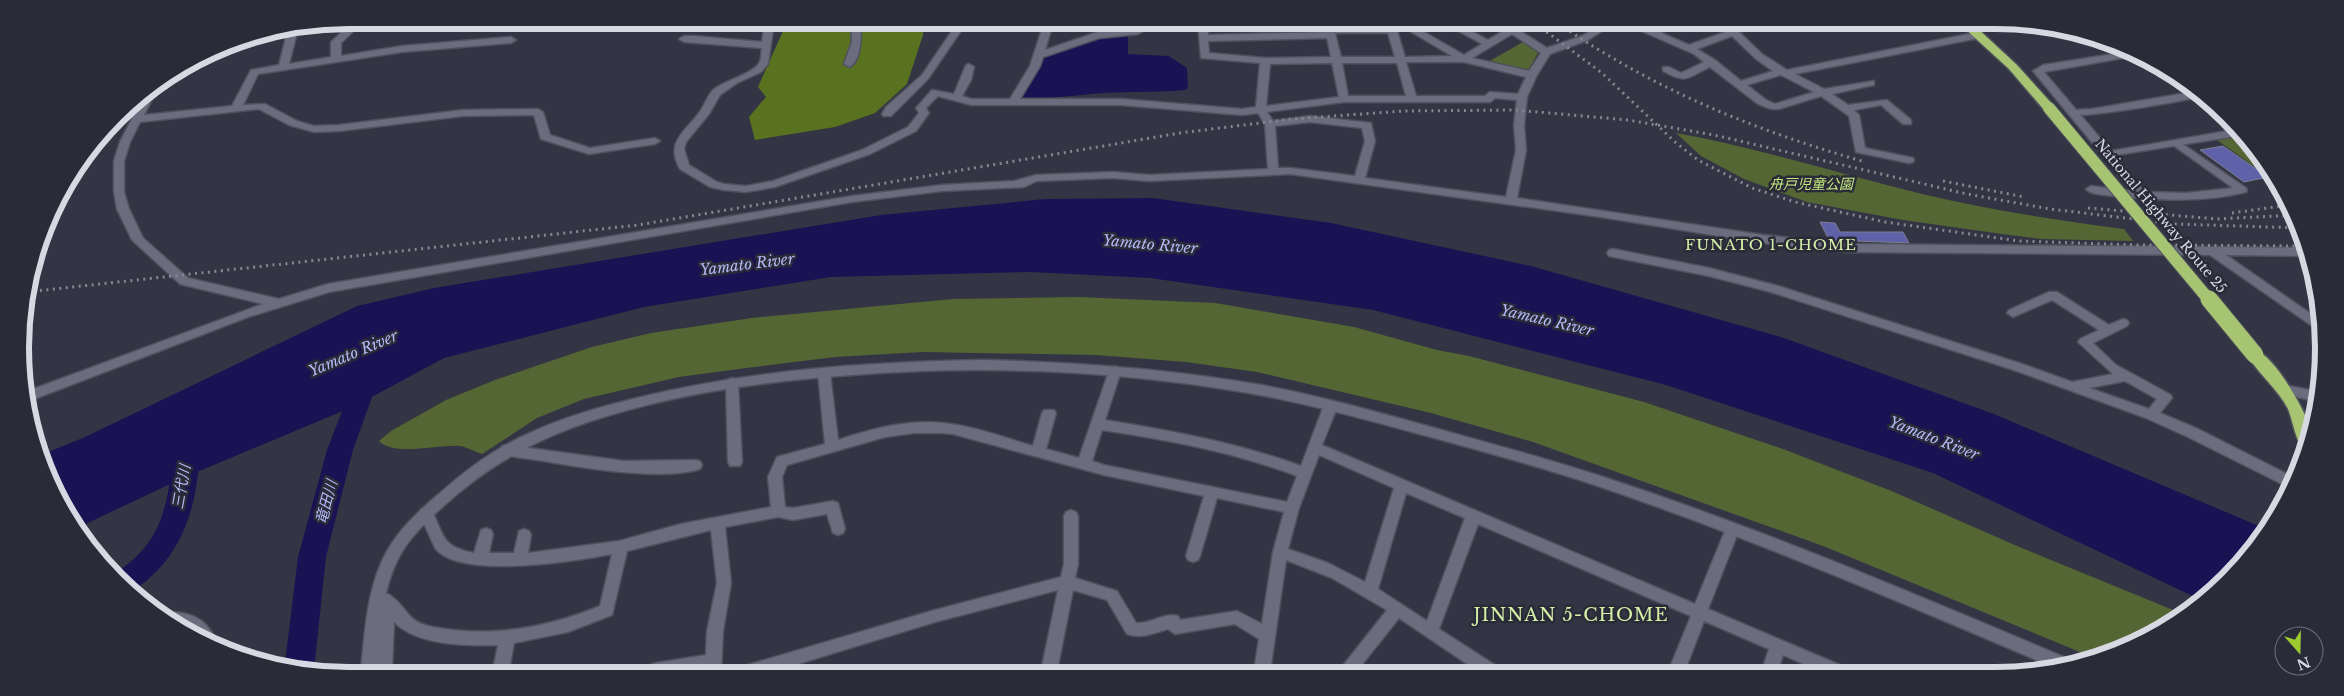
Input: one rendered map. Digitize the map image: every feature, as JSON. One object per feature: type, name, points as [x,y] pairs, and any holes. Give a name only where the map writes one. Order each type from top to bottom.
[{"type":"highway","name":"National Highway Route 25","points":[[1972,29],[2013,68],[2048,108],[2285,390],[2304,429]]},
{"type":"street","points":[[336,59],[336,42],[350,29]]},
{"type":"street","points":[[769,29],[765,62],[758,70],[722,87],[705,112],[681,141],[679,149],[684,167],[714,185],[746,189],[775,184],[866,152],[912,129],[924,113],[921,108],[936,92],[971,102],[1121,102],[1195,107],[1224,112],[1249,112],[1344,99],[1490,99],[1490,95],[1522,97]]},
{"type":"street","points":[[849,64],[857,42],[856,29]]},
{"type":"street","points":[[887,114],[890,108],[925,77],[958,29]]},
{"type":"street","points":[[1013,102],[1031,75],[1046,29]]},
{"type":"street","points":[[1203,29],[1204,56],[1265,61],[1464,59],[1532,75]]},
{"type":"street","points":[[1203,38],[1350,29]]},
{"type":"street","points":[[1392,29],[1412,98]]},
{"type":"street","points":[[1412,29],[1464,59]]},
{"type":"street","points":[[1460,29],[1488,44]]},
{"type":"street","points":[[1511,201],[1522,150],[1519,125],[1522,97],[1532,75],[1546,52],[1585,38],[1600,29]]},
{"type":"street","points":[[1643,29],[1690,48],[1712,62],[1762,102],[1775,107],[1821,93],[1870,83]]},
{"type":"street","points":[[1653,33],[1662,29]]},
{"type":"street","points":[[1690,48],[1731,29],[1752,50],[1784,72],[1846,109],[1856,119],[1860,150],[1909,160]]},
{"type":"street","points":[[1330,30],[1344,99]]},
{"type":"street","points":[[1464,59],[1512,30],[1546,52]]},
{"type":"street","points":[[1039,55],[1098,35],[1138,32]]},
{"type":"street","points":[[282,68],[292,34]]},
{"type":"street","points":[[1741,84],[1784,72],[1908,51],[1979,35]]},
{"type":"street","points":[[684,39],[706,39],[725,43],[767,45]]},
{"type":"street","points":[[237,107],[254,72],[402,49],[511,40]]},
{"type":"street","points":[[2123,55],[2039,69],[2038,74],[2141,194]]},
{"type":"street","points":[[1265,61],[1261,110],[1270,124],[1273,170]]},
{"type":"street","points":[[1666,70],[1681,77],[1712,62]]},
{"type":"street","points":[[956,99],[966,80],[969,67]]},
{"type":"street","points":[[2073,113],[2092,112],[2191,96]]},
{"type":"street","points":[[1846,109],[1883,102],[1907,122]]},
{"type":"street","points":[[145,103],[125,142],[119,161],[119,192],[124,209],[138,240],[184,282],[237,295],[278,302]]},
{"type":"street","points":[[137,119],[237,107],[261,106],[293,124],[314,129],[339,128],[463,113],[538,112],[545,137],[589,151],[655,141]]},
{"type":"street","points":[[1270,124],[1310,119],[1367,125],[1370,141],[1360,180]]},
{"type":"street","points":[[2108,155],[2232,134]]},
{"type":"street","points":[[2091,189],[2141,194],[2202,196],[2242,190],[2178,143]]},
{"type":"street","points":[[32,395],[278,302],[353,283],[852,199],[942,188],[1103,182],[1160,185],[1206,175],[1273,170],[1307,172],[1763,239],[1846,248],[2300,252]]},
{"type":"street","points":[[2212,251],[2315,322]]},
{"type":"street","points":[[1613,253],[1709,272],[1774,289],[2073,386],[2193,433],[2286,480]]},
{"type":"street","points":[[2013,313],[2053,294],[2108,330]]},
{"type":"street","points":[[2123,323],[2084,342],[2112,368],[2166,398],[2151,416]]},
{"type":"street","points":[[384,667],[384,598],[390,559],[402,540],[426,513],[480,467],[544,430],[574,418],[679,392],[732,383],[917,365],[992,364],[1165,375],[1238,386],[1331,405],[1582,475],[1732,530],[1923,604],[2056,661]]},
{"type":"street","points":[[1084,464],[1115,371]]},
{"type":"street","points":[[824,373],[832,448]]},
{"type":"street","points":[[2073,386],[2127,376]]},
{"type":"street","points":[[732,383],[735,462]]},
{"type":"street","points":[[2285,390],[2312,396]]},
{"type":"street","points":[[1263,667],[1268,636],[1269,613],[1280,552],[1292,508],[1331,405]]},
{"type":"street","points":[[1038,452],[1049,412]]},
{"type":"street","points":[[1097,424],[1167,435],[1259,456],[1305,473]]},
{"type":"street","points":[[778,511],[775,477],[782,462],[873,434],[894,430],[928,428],[953,429],[1084,464],[1292,508]]},
{"type":"street","points":[[1315,448],[1827,667]]},
{"type":"street","points":[[507,450],[564,460],[676,467],[695,465]]},
{"type":"street","points":[[1370,591],[1401,486]]},
{"type":"street","points":[[1193,556],[1212,492]]},
{"type":"street","points":[[426,513],[443,548],[456,556],[480,560],[578,554],[621,547],[645,539],[778,511],[793,514],[833,507],[838,529]]},
{"type":"street","points":[[1050,667],[1071,564],[1071,516]]},
{"type":"street","points":[[1430,632],[1473,517]]},
{"type":"street","points":[[690,667],[713,665],[715,631],[724,583],[717,523]]},
{"type":"street","points":[[1678,667],[1732,530]]},
{"type":"street","points":[[480,560],[486,534]]},
{"type":"street","points":[[520,559],[524,535]]},
{"type":"street","points":[[384,598],[406,622],[426,632],[473,638],[507,639],[570,626],[607,610],[621,547]]},
{"type":"street","points":[[1280,552],[1338,574],[1370,591],[1484,667]]},
{"type":"street","points":[[764,667],[935,616],[1068,582],[1112,595],[1132,629],[1144,630],[1173,621],[1175,627],[1237,617],[1268,636]]},
{"type":"street","points":[[369,667],[374,621],[384,598]]},
{"type":"street","points":[[1350,667],[1398,609]]},
{"type":"street","points":[[177,617],[192,621],[205,633]]},
{"type":"street","points":[[501,667],[507,639]]},
{"type":"street","points":[[1770,667],[1778,646]]},
{"type":"green space","points":[[784,29],[923,29],[923,35],[907,84],[875,113],[835,127],[755,140],[749,117],[766,97],[758,87]]},
{"type":"green space","points":[[1523,42],[1539,51],[1529,69],[1522,70],[1488,62]]},
{"type":"green space","name":"舟戸児童公園","points":[[1676,133],[1769,154],[1947,200],[2023,214],[2124,229],[2133,241],[2041,239],[1903,220],[1807,202],[1744,179],[1701,156]]},
{"type":"green space","points":[[2235,137],[2261,171],[2217,140]]},
{"type":"green space","points":[[1078,297],[1215,303],[1354,327],[1437,350],[1469,356],[1644,402],[1783,449],[1894,492],[2017,546],[2176,611],[2137,634],[2118,643],[2085,654],[1823,546],[1533,442],[1431,413],[1257,372],[1186,362],[1096,355],[923,352],[835,357],[679,377],[584,399],[537,418],[482,454],[460,446],[406,449],[386,446],[379,441],[391,431],[446,400],[495,380],[592,347],[651,333],[752,318],[953,299]]},
{"type":"water","points":[[1108,35],[1128,35],[1128,54],[1169,56],[1187,68],[1188,88],[1173,91],[1103,93],[1039,99],[1020,98],[1029,85],[1043,56]]},
{"type":"water","name":"Yamato River","points":[[1153,198],[1331,223],[1531,266],[1784,338],[1994,414],[2260,526],[2222,574],[2195,597],[1933,473],[1666,385],[1373,310],[1150,278],[1030,272],[831,277],[644,307],[444,358],[357,405],[183,478],[83,525],[62,489],[47,453],[85,437],[357,306],[434,288],[881,215],[1045,199]]},
{"type":"building","points":[[2223,146],[2262,173],[2265,178],[2244,182],[2200,150]]},
{"type":"building","points":[[1820,222],[1835,223],[1840,232],[1903,232],[1909,243],[1829,240]]},
{"type":"waterway","name":"竜田川","points":[[300,664],[312,557],[340,450],[368,375]]},
{"type":"waterway","name":"三代川","points":[[128,580],[150,561],[172,528],[181,498],[187,446]]},
{"type":"railway","points":[[1543,29],[1602,73],[1657,125]]},
{"type":"railway","points":[[1566,29],[1632,69],[1706,106],[1784,136],[1865,162]]},
{"type":"railway","points":[[34,291],[638,225],[1180,133],[1292,119],[1404,111],[1515,110],[1628,120],[1657,125]]},
{"type":"railway","points":[[1657,125],[1714,135],[1967,194],[2050,209],[2175,224],[2292,228]]},
{"type":"railway","points":[[1657,125],[1698,160],[1752,188],[1795,202],[1885,222],[2019,241],[2139,245],[2298,246]]},
{"type":"railway","points":[[1943,181],[2024,197]]},
{"type":"railway","points":[[2232,213],[2282,206]]},
{"type":"railway","points":[[2088,208],[2217,219],[2286,215]]},
{"type":"district","name":"FUNATO 1-CHOME","points":[[1771,244]]},
{"type":"district","name":"JINNAN 5-CHOME","points":[[1571,615]]}]
